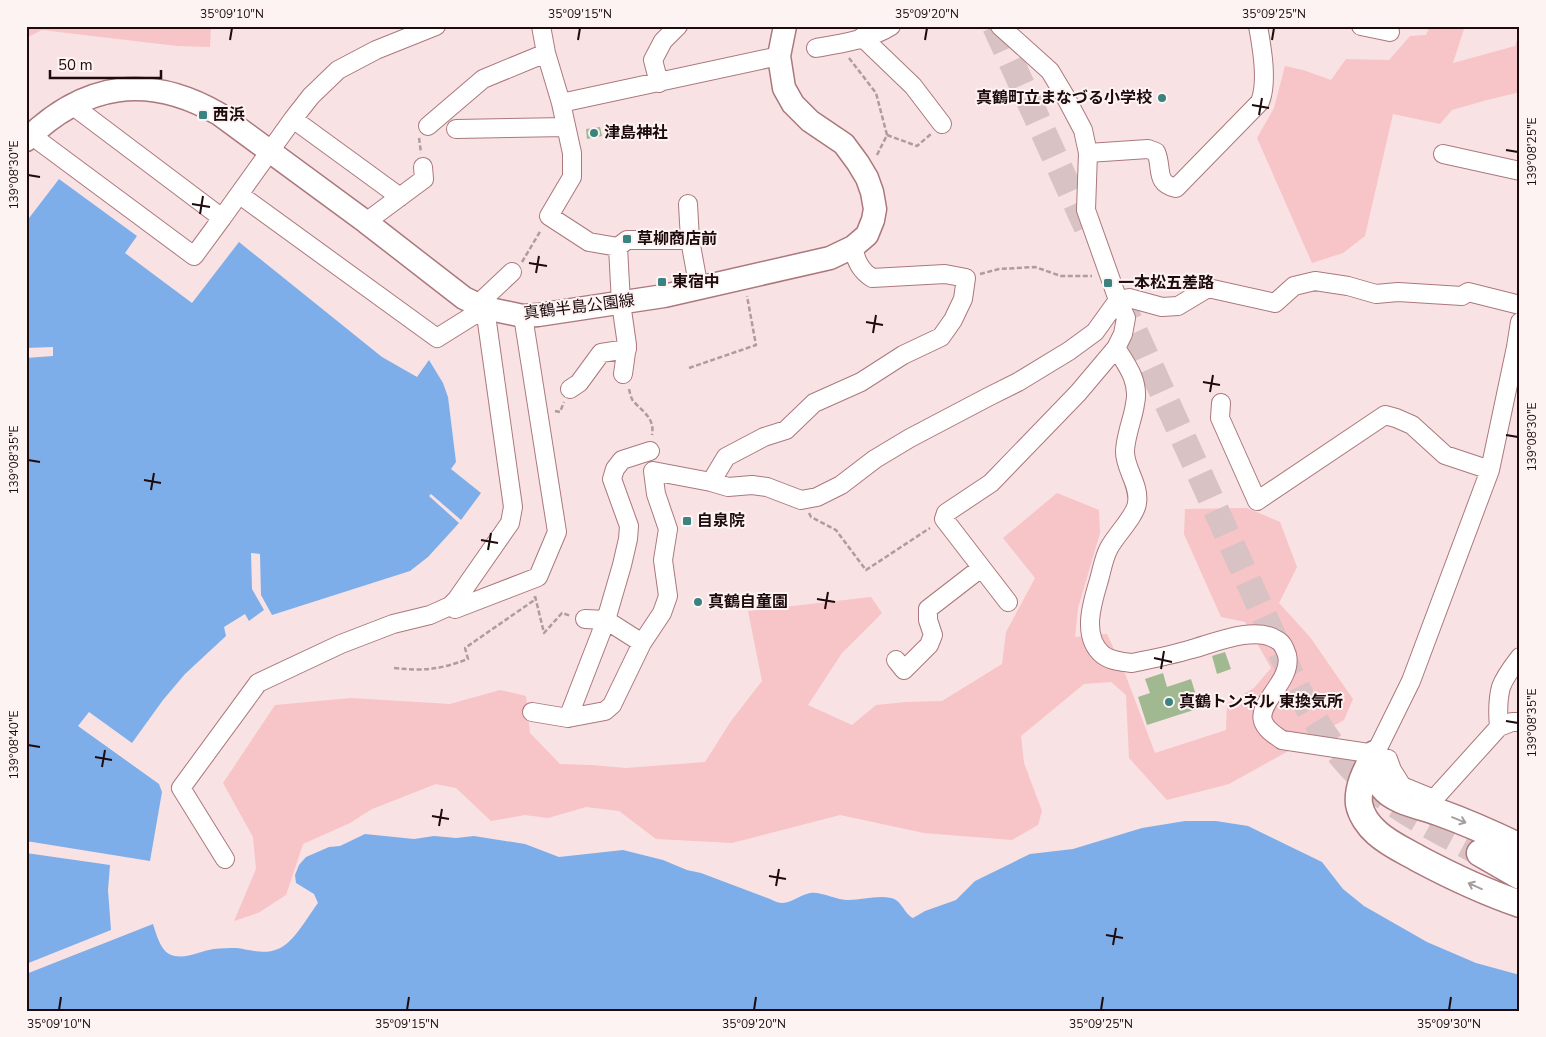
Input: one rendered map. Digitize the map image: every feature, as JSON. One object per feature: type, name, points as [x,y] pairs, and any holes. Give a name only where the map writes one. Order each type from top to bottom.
[{"type":"highway","points":[[1375,754],[1376,773],[1379,781],[1388,792],[1401,799],[1466,822],[1520,847]]},
{"type":"highway","points":[[1375,754],[1362,780],[1359,805],[1367,821],[1377,833],[1402,850],[1451,875],[1520,904]]},
{"type":"highway","points":[[1480,853],[1520,876]]},
{"type":"main road","name":"真鶴半島公園線","points":[[28,137],[62,110],[100,93],[120,89],[145,88],[168,92],[203,105],[218,114],[366,222],[464,298],[481,306],[523,316],[621,303],[699,289],[830,258],[853,247],[867,235],[875,209],[867,178],[844,144],[810,121],[793,104],[784,88],[779,56],[785,26]]},
{"type":"street","points":[[28,137],[194,256],[293,119],[311,96],[338,70],[376,50],[436,26]]},
{"type":"street","points":[[541,26],[546,53],[561,104],[572,153],[572,177],[549,216],[588,242],[618,247],[627,240],[690,240]]},
{"type":"street","points":[[659,83],[653,60],[663,41],[678,26]]},
{"type":"street","points":[[816,48],[884,31],[891,26]]},
{"type":"street","points":[[1000,26],[1050,71],[1066,96],[1083,130],[1088,153],[1086,210],[1126,318],[1123,334],[1116,348],[1078,393],[992,483],[946,513],[944,520],[1008,602]]},
{"type":"street","points":[[1088,153],[1148,149],[1156,152],[1159,158],[1162,181],[1176,188],[1260,102],[1264,93],[1265,82],[1258,26]]},
{"type":"street","points":[[1361,26],[1390,32]]},
{"type":"street","points":[[862,37],[913,86],[942,124]]},
{"type":"street","points":[[428,126],[484,79],[546,53]]},
{"type":"street","points":[[561,104],[779,56]]},
{"type":"street","points":[[72,105],[222,218]]},
{"type":"street","points":[[293,119],[400,198]]},
{"type":"street","points":[[456,130],[566,127]]},
{"type":"street","points":[[1443,154],[1520,171]]},
{"type":"street","points":[[366,222],[424,179],[423,167]]},
{"type":"street","points":[[240,194],[437,338],[481,306],[512,272]]},
{"type":"street","points":[[688,204],[690,240],[699,289]]},
{"type":"street","points":[[618,247],[621,303],[627,345],[623,374]]},
{"type":"street","points":[[711,482],[726,457],[764,437],[786,430],[814,403],[861,382],[903,355],[941,337],[953,320],[963,299],[966,278],[944,274],[872,278],[862,272],[855,258],[853,247]]},
{"type":"street","points":[[532,712],[568,718],[605,712],[612,706],[642,643],[662,613],[668,596],[662,560],[668,529],[656,494],[653,471],[728,487],[752,485],[767,487],[801,500],[817,497],[840,485],[875,458],[1018,382],[1069,351],[1094,332],[1118,300],[1129,298],[1162,307],[1178,306],[1208,288],[1275,303],[1294,286],[1315,281],[1348,286],[1376,294],[1398,292],[1462,296],[1468,292],[1520,305]]},
{"type":"street","points":[[225,859],[181,788],[258,683],[341,644],[392,624],[430,615],[450,606],[457,599],[510,524],[513,507],[481,306]]},
{"type":"street","points":[[450,606],[455,608],[538,578],[557,532],[523,316]]},
{"type":"street","points":[[1375,754],[1411,681],[1490,470],[1520,322]]},
{"type":"street","points":[[1116,348],[1134,378],[1136,391],[1136,403],[1125,450],[1126,462],[1137,494],[1137,504],[1108,550],[1095,593],[1089,623],[1094,644],[1102,654],[1119,662],[1132,663],[1242,635],[1263,634],[1276,639],[1285,647],[1288,658],[1287,671],[1264,709],[1263,720],[1269,731],[1282,740],[1375,754],[1388,759],[1392,770],[1402,786],[1434,799],[1499,727],[1512,722],[1520,722]]},
{"type":"street","points":[[570,389],[579,383],[601,353],[627,349]]},
{"type":"street","points":[[1221,403],[1220,418],[1257,501],[1384,416],[1396,418],[1412,425],[1445,455],[1490,470]]},
{"type":"street","points":[[568,718],[606,620],[628,540],[629,526],[612,479],[614,469],[622,460],[650,452]]},
{"type":"street","points":[[896,660],[904,670],[929,645],[933,635],[928,620],[928,609],[982,568]]},
{"type":"street","points":[[585,619],[606,620],[642,643]]},
{"type":"street","points":[[1499,727],[1498,717],[1501,688],[1510,670],[1520,657]]},
{"type":"path","points":[[838,43],[876,92],[887,135],[867,178]]},
{"type":"path","points":[[887,135],[917,146],[942,124]]},
{"type":"path","points":[[512,272],[525,260],[549,216]]},
{"type":"path","points":[[966,278],[999,269],[1035,267],[1062,276],[1093,276]]},
{"type":"path","points":[[689,368],[756,345],[744,278]]},
{"type":"path","points":[[623,374],[632,399],[647,414],[653,428],[650,452]]},
{"type":"path","points":[[538,409],[560,412],[570,389]]},
{"type":"path","points":[[801,500],[811,517],[836,530],[866,570],[944,520]]},
{"type":"path","points":[[538,578],[535,597],[544,633],[562,613],[585,619]]},
{"type":"path","points":[[394,668],[420,670],[444,668],[468,659],[465,648],[533,601],[535,597]]},
{"type":"shaded area","points":[[26,26],[211,26],[210,47],[177,46],[42,30],[26,38]]},
{"type":"shaded area","points":[[1430,26],[1465,26],[1453,63],[1515,46],[1520,31],[1520,92],[1452,110],[1440,124],[1393,114],[1365,236],[1343,253],[1312,263],[1257,138],[1274,108],[1285,66],[1331,80],[1346,59],[1389,60],[1410,36],[1426,35]]},
{"type":"shaded area","points":[[1057,493],[1099,510],[1100,533],[1078,608],[1075,637],[1107,634],[1124,671],[1155,753],[1226,730],[1227,704],[1254,688],[1271,668],[1245,622],[1221,617],[1184,534],[1185,509],[1247,508],[1280,522],[1297,567],[1279,603],[1310,637],[1353,699],[1344,720],[1229,784],[1167,800],[1129,758],[1126,695],[1111,682],[1084,684],[1021,736],[1024,763],[1042,811],[1038,825],[1012,840],[924,833],[840,815],[732,843],[656,839],[619,811],[586,807],[548,818],[525,815],[491,821],[456,788],[436,784],[372,809],[350,823],[303,844],[286,895],[258,913],[234,921],[256,869],[253,837],[223,783],[275,705],[351,698],[450,704],[500,690],[526,696],[530,733],[560,764],[626,768],[705,762],[731,721],[762,681],[748,611],[871,597],[882,613],[842,653],[808,705],[852,725],[876,705],[942,701],[1002,664],[1006,632],[1035,578],[1003,538]]},
{"type":"water","points":[[59,179],[137,236],[125,253],[192,303],[239,242],[382,357],[417,377],[429,360],[443,383],[448,397],[456,462],[451,469],[481,493],[461,520],[431,494],[429,496],[459,523],[428,557],[410,571],[272,615],[261,595],[260,554],[251,553],[252,589],[264,610],[249,621],[245,614],[224,627],[226,636],[185,674],[163,700],[132,743],[89,712],[78,726],[159,784],[162,792],[150,861],[26,841],[26,358],[53,356],[53,347],[26,348],[26,222]]},
{"type":"water","points":[[1185,821],[1216,821],[1248,826],[1322,862],[1343,889],[1364,906],[1427,942],[1476,963],[1520,975],[1520,1011],[26,1011],[26,974],[153,924],[163,948],[169,954],[175,956],[186,956],[223,948],[268,952],[284,946],[295,936],[318,903],[314,894],[296,883],[295,875],[299,865],[306,857],[329,847],[340,846],[365,834],[414,839],[434,836],[456,838],[474,836],[525,844],[559,857],[623,850],[663,860],[776,902],[786,903],[810,893],[824,894],[848,900],[886,897],[898,901],[913,918],[925,911],[956,900],[975,881],[1030,854],[1073,849],[1142,828]]},
{"type":"water","points":[[26,853],[110,865],[108,890],[111,930],[26,964]]},
{"type":"building","name":"津島神社","points":[[600,127],[602,136],[587,139],[586,129]]},
{"type":"building","points":[[1225,652],[1231,669],[1217,674],[1212,656]]},
{"type":"building","name":"真鶴トンネル 東換気所","points":[[1163,673],[1167,687],[1191,679],[1200,708],[1147,725],[1138,697],[1150,693],[1145,679]]},
{"type":"tunnel","points":[[995,26],[1092,239]]},
{"type":"tunnel","points":[[1119,297],[1291,675],[1306,705],[1333,747],[1355,772],[1380,794],[1422,821],[1480,853]]},
{"type":"place","name":"真鶴町立まなづる小学校","points":[[1162,98]]},
{"type":"place","name":"西浜","points":[[203,115]]},
{"type":"place","name":"津島神社","points":[[594,133]]},
{"type":"place","name":"草柳商店前","points":[[627,239]]},
{"type":"place","name":"東宿中","points":[[662,282]]},
{"type":"place","name":"一本松五差路","points":[[1108,283]]},
{"type":"place","name":"自泉院","points":[[687,521]]},
{"type":"place","name":"真鶴自童園","points":[[698,602]]},
{"type":"place","name":"真鶴トンネル 東換気所","points":[[1169,702]]}]
